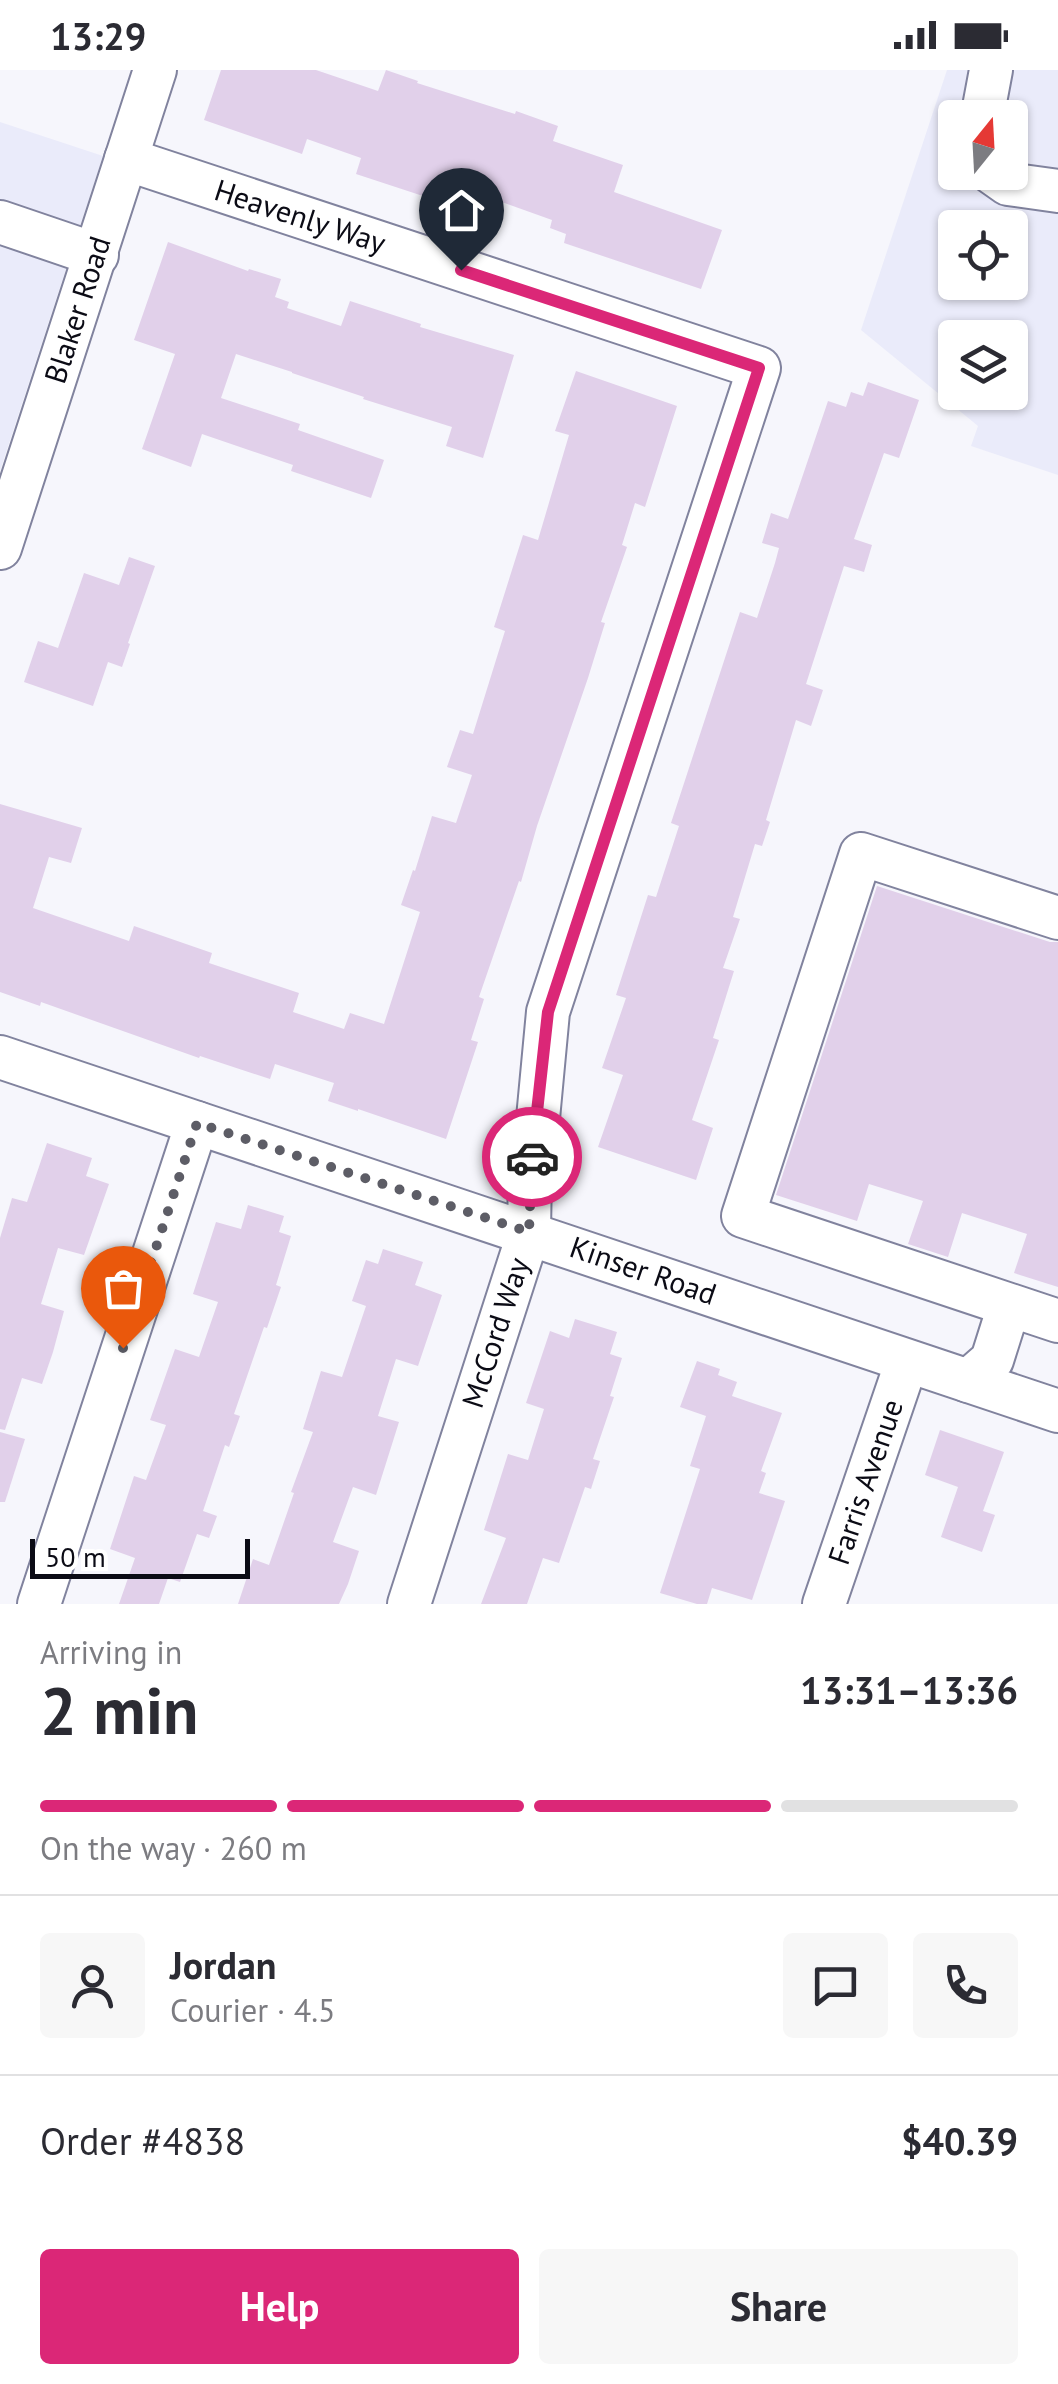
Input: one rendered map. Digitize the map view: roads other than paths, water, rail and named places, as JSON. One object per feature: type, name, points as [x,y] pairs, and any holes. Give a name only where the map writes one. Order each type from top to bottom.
[{"type":"street","name":"Blaker Road","points":[[0,548],[11,480],[97,255],[155,70]]},
{"type":"street","points":[[985,100],[991,70]]},
{"type":"street","name":"Heavenly Way","points":[[126,159],[759,368]]},
{"type":"street","points":[[1028,187],[1058,191]]},
{"type":"street","points":[[0,222],[97,255]]},
{"type":"street","name":"McCord Way","points":[[408,1604],[529,1232],[530,1172],[548,1012],[759,368]]},
{"type":"street","points":[[1058,918],[860,854],[743,1216],[1058,1321]]},
{"type":"street","name":"Kinser Road","points":[[0,1057],[1058,1411]]},
{"type":"street","points":[[39,1604],[197,1123]]},
{"type":"street","points":[[968,1381],[965,1350],[996,1302]]},
{"type":"street","name":"Farris Avenue","points":[[824,1604],[908,1361]]}]
